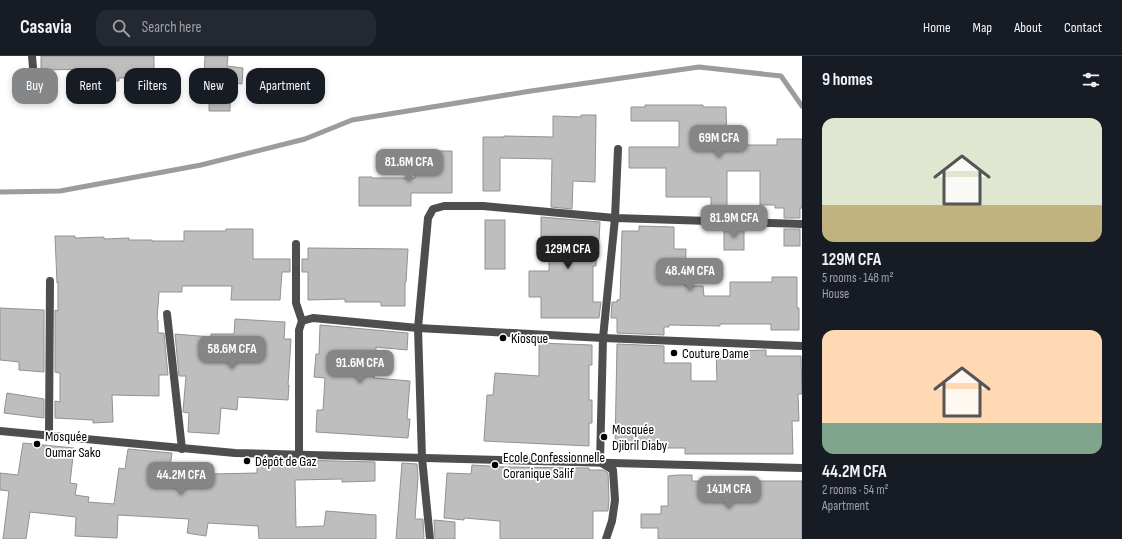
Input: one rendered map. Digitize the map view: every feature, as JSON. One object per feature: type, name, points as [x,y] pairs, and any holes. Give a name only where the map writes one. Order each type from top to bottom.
[{"type":"street","points":[[32,56],[33,68]]},
{"type":"street","points":[[600,462],[603,338],[615,218],[618,149]]},
{"type":"street","points":[[430,539],[422,458],[418,328],[428,218],[433,209],[444,206],[483,206],[615,218],[802,224]]},
{"type":"street","points":[[296,244],[296,303],[302,321],[299,330],[299,454]]},
{"type":"street","points":[[49,435],[50,281]]},
{"type":"street","points":[[167,314],[182,449]]},
{"type":"street","points":[[302,321],[313,318],[418,328],[603,338],[802,346]]},
{"type":"street","points":[[0,431],[235,453],[802,468]]},
{"type":"street","points":[[600,462],[613,470],[615,500],[612,522],[606,539]]},
{"type":"building","points":[[41,56],[154,56],[154,68],[124,68],[124,78],[119,78],[119,81],[116,81],[116,68],[66,68],[66,70],[58,70],[58,68],[41,68]]},
{"type":"building","points":[[205,56],[228,56],[227,66],[243,68],[242,84],[238,84],[238,68],[204,68]]},
{"type":"building","points":[[209,104],[230,104],[230,111],[209,111]]},
{"type":"building","points":[[645,105],[703,105],[703,107],[726,107],[727,144],[777,145],[777,139],[802,139],[802,208],[800,208],[800,218],[784,218],[784,208],[775,208],[775,205],[760,205],[760,171],[727,171],[727,206],[711,206],[711,197],[666,197],[666,168],[629,168],[629,147],[679,147],[679,121],[631,121],[631,107],[645,107]]},
{"type":"building","points":[[581,115],[596,115],[595,182],[573,181],[572,209],[551,207],[552,159],[500,158],[500,191],[483,191],[483,137],[553,137],[553,116],[581,117]]},
{"type":"building","points":[[431,151],[452,151],[452,193],[411,193],[411,206],[359,206],[359,177],[415,178],[415,160],[431,160]]},
{"type":"building","points":[[541,217],[600,222],[599,241],[597,241],[596,266],[593,266],[593,302],[601,302],[599,318],[541,318],[541,297],[529,297],[529,271],[549,271],[549,240],[541,240]]},
{"type":"building","points":[[485,220],[505,220],[505,269],[485,269]]},
{"type":"building","points":[[639,226],[674,227],[674,249],[686,249],[685,286],[703,286],[704,296],[730,296],[730,282],[772,282],[772,277],[797,277],[799,330],[771,330],[771,324],[720,324],[720,326],[669,325],[669,327],[664,327],[664,335],[617,333],[617,318],[611,318],[612,302],[617,302],[617,300],[620,300],[622,231],[639,231]]},
{"type":"building","points":[[724,228],[744,228],[744,250],[724,250]]},
{"type":"building","points":[[226,229],[253,229],[253,259],[290,259],[290,272],[282,272],[280,300],[231,300],[232,286],[182,286],[182,292],[159,292],[157,320],[158,333],[164,333],[168,375],[159,375],[159,396],[112,395],[113,422],[93,423],[93,420],[55,418],[55,401],[60,402],[60,373],[55,372],[55,310],[58,311],[58,282],[57,283],[55,236],[75,236],[75,238],[104,237],[104,239],[129,238],[129,240],[152,241],[184,241],[184,231],[226,231]]},
{"type":"building","points":[[784,229],[800,229],[800,246],[784,246]]},
{"type":"building","points":[[308,248],[408,249],[405,282],[405,306],[381,306],[381,302],[345,302],[345,299],[308,300],[308,272],[302,272],[302,259],[308,259]]},
{"type":"building","points":[[0,308],[44,310],[44,372],[19,370],[19,362],[0,360]]},
{"type":"building","points":[[235,319],[285,322],[284,339],[291,339],[288,400],[238,397],[237,410],[221,408],[219,434],[188,432],[189,413],[183,412],[186,376],[179,376],[175,334],[211,337],[211,334],[234,334]]},
{"type":"building","points":[[320,325],[408,333],[407,350],[376,347],[374,378],[410,381],[407,419],[410,419],[408,438],[316,432],[317,410],[323,410],[325,378],[314,377],[316,354],[319,354]]},
{"type":"building","points":[[539,343],[592,345],[592,365],[589,365],[589,400],[592,400],[592,423],[589,423],[589,446],[484,441],[487,395],[493,395],[495,373],[539,376]]},
{"type":"building","points":[[617,344],[664,346],[664,363],[691,363],[691,381],[717,381],[716,352],[766,350],[766,356],[801,356],[802,394],[798,394],[799,421],[792,421],[793,454],[685,454],[685,448],[615,448]]},
{"type":"building","points":[[7,393],[44,399],[44,418],[4,413]]},
{"type":"building","points":[[23,443],[74,448],[70,483],[77,484],[75,495],[89,497],[88,502],[114,504],[119,468],[125,469],[128,449],[172,453],[168,481],[211,484],[211,474],[257,473],[257,459],[375,462],[375,481],[342,482],[342,479],[295,480],[296,527],[324,526],[326,511],[376,515],[376,539],[259,539],[258,526],[208,523],[206,536],[187,533],[189,519],[118,515],[117,538],[75,536],[76,517],[30,512],[26,539],[3,539],[9,491],[0,490],[0,473],[18,475]]},
{"type":"building","points":[[402,463],[417,464],[418,477],[415,519],[423,519],[424,539],[396,539]]},
{"type":"building","points":[[472,465],[589,468],[589,470],[603,470],[608,473],[608,511],[593,511],[593,539],[500,539],[500,521],[444,518],[447,473],[471,474]]},
{"type":"building","points":[[692,475],[692,481],[802,481],[802,539],[658,539],[658,528],[641,528],[641,514],[661,514],[661,506],[668,506],[668,476]]},
{"type":"building","points":[[434,520],[455,522],[455,539],[435,539]]},
{"type":"waterway","points":[[0,192],[60,191],[201,165],[305,139],[352,120],[531,91],[699,67],[781,76],[802,106]]},
{"type":"place","name":"Kiosque","points":[[503,338]]},
{"type":"place","name":"Couture Dame","points":[[674,353]]},
{"type":"place","name":"Mosquée Djibril Diaby","points":[[604,437]]},
{"type":"place","name":"Mosquée Oumar Sako","points":[[37,444]]},
{"type":"place","name":"Dépôt de Gaz","points":[[247,461]]},
{"type":"place","name":"Ecole Confessionnelle Coranique Salif","points":[[495,465]]}]
